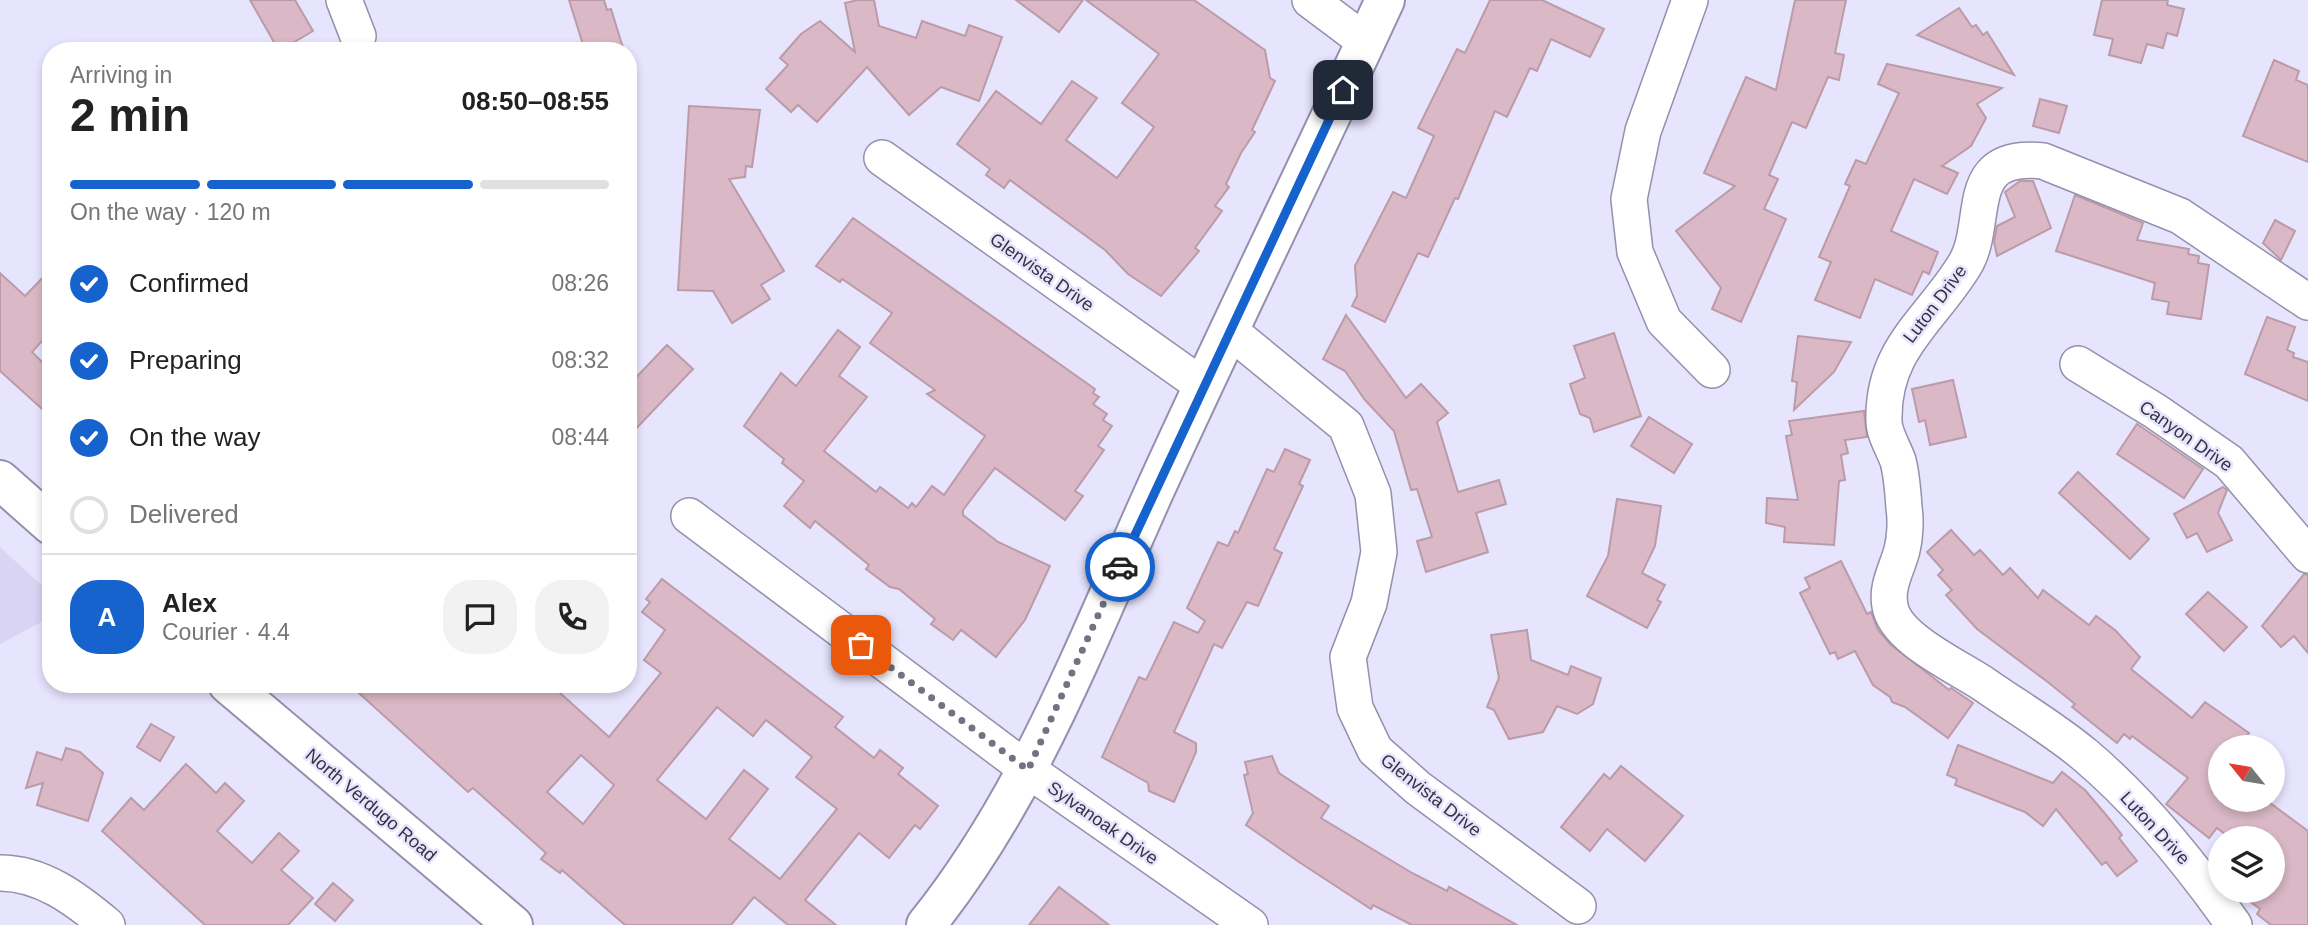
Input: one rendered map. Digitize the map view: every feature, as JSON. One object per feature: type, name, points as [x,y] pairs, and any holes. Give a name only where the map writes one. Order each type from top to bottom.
[{"type":"street","points":[[344,0],[358,36]]},
{"type":"street","points":[[1310,0],[1366,41]]},
{"type":"street","points":[[926,925],[964,878],[1028,770],[1203,386],[1385,0]]},
{"type":"street","points":[[1690,0],[1643,131],[1629,199],[1635,252],[1664,321],[1712,370]]},
{"type":"street","name":"Glenvista Drive","points":[[882,158],[1203,386]]},
{"type":"street","name":"Luton Drive","points":[[2234,925],[2197,873],[2084,755],[1963,670],[1908,637],[1890,608],[1891,578],[1903,548],[1905,512],[1899,464],[1884,423],[1889,376],[1899,351],[1953,284],[1970,257],[1980,194],[1999,168],[2022,159],[2043,161],[2180,215],[2308,302]]},
{"type":"street","name":"Glenvista Drive","points":[[1230,331],[1346,426],[1373,494],[1379,552],[1369,603],[1348,657],[1355,708],[1375,750],[1418,788],[1578,906]]},
{"type":"street","name":"Canyon Drive","points":[[2078,365],[2229,462],[2308,555]]},
{"type":"street","points":[[0,480],[42,517]]},
{"type":"street","name":"Sylvanoak Drive","points":[[689,516],[1028,770],[1250,925]]},
{"type":"street","name":"North Verdugo Road","points":[[239,693],[513,925]]},
{"type":"street","points":[[0,873],[23,873],[76,899],[107,925]]},
{"type":"shaded area","points":[[0,547],[42,586],[42,622],[0,644]]},
{"type":"building","points":[[250,0],[295,0],[313,31],[294,42],[274,42]]},
{"type":"building","points":[[569,0],[604,0],[607,10],[611,9],[621,42],[582,42]]},
{"type":"building","points":[[874,0],[879,26],[916,38],[922,21],[965,36],[969,25],[1002,37],[979,101],[941,87],[909,115],[867,67],[817,122],[798,105],[791,112],[766,89],[788,65],[780,58],[801,34],[820,21],[855,52],[845,3]]},
{"type":"building","points":[[1016,0],[1083,0],[1059,32]]},
{"type":"building","points":[[1086,0],[1194,0],[1265,50],[1270,78],[1275,81],[1252,130],[1255,132],[1226,184],[1229,187],[1215,206],[1222,211],[1195,248],[1199,251],[1161,296],[1128,274],[1105,250],[1010,180],[1004,188],[986,175],[990,169],[957,144],[996,91],[1041,124],[1072,81],[1097,98],[1066,140],[1117,178],[1154,127],[1122,103],[1159,54]]},
{"type":"building","points":[[1490,0],[1542,0],[1604,29],[1590,57],[1551,39],[1537,71],[1530,68],[1507,117],[1495,111],[1458,199],[1455,198],[1428,257],[1418,253],[1385,322],[1352,306],[1357,296],[1355,266],[1393,192],[1406,198],[1434,136],[1418,128],[1457,49],[1465,53]]},
{"type":"building","points":[[1795,0],[1846,0],[1835,53],[1844,55],[1839,80],[1828,77],[1806,128],[1792,122],[1769,175],[1778,179],[1764,209],[1786,219],[1741,322],[1712,309],[1721,288],[1676,231],[1735,186],[1704,173],[1746,77],[1776,90]]},
{"type":"building","points":[[2102,0],[2168,0],[2167,5],[2184,9],[2177,36],[2167,33],[2163,48],[2147,44],[2141,63],[2109,55],[2113,39],[2094,35]]},
{"type":"building","points":[[1959,8],[1972,27],[1976,25],[1983,35],[1987,32],[2014,75],[1917,35]]},
{"type":"building","points":[[2274,60],[2299,71],[2296,80],[2308,85],[2308,162],[2243,136]]},
{"type":"building","points":[[1887,64],[2002,88],[1977,104],[1986,118],[1971,146],[1942,166],[1958,173],[1947,194],[1914,179],[1891,231],[1938,252],[1929,274],[1923,271],[1912,295],[1875,279],[1860,318],[1815,300],[1831,262],[1819,257],[1850,186],[1845,184],[1856,160],[1866,164],[1899,93],[1878,84]]},
{"type":"building","points":[[2040,99],[2067,106],[2059,133],[2033,126]]},
{"type":"building","points":[[689,106],[760,110],[752,167],[746,166],[745,177],[729,179],[784,271],[761,285],[770,299],[732,323],[713,291],[678,290]]},
{"type":"building","points":[[2020,181],[2033,181],[2051,228],[1997,256],[1994,242],[1997,226],[2015,217],[2005,192]]},
{"type":"building","points":[[2075,195],[2143,223],[2137,240],[2189,249],[2188,254],[2199,256],[2198,263],[2209,265],[2201,319],[2167,314],[2169,302],[2152,299],[2155,283],[2056,251]]},
{"type":"building","points":[[853,218],[1095,389],[1093,393],[1099,397],[1093,404],[1107,414],[1103,420],[1112,426],[1098,446],[1104,450],[1075,491],[1083,496],[1065,520],[995,468],[963,510],[963,515],[998,542],[1050,566],[1025,620],[996,657],[961,630],[953,640],[931,624],[935,619],[899,589],[890,587],[866,569],[869,565],[815,521],[810,528],[784,506],[804,481],[782,463],[784,459],[744,426],[781,373],[796,386],[838,330],[860,347],[839,376],[867,397],[824,451],[876,492],[880,487],[908,508],[912,503],[916,507],[932,486],[944,495],[985,436],[927,394],[935,390],[870,343],[892,313],[842,279],[840,282],[816,266]]},
{"type":"building","points":[[2275,220],[2295,231],[2281,260],[2263,243]]},
{"type":"building","points":[[0,273],[25,296],[42,278],[42,341],[32,352],[42,362],[42,409],[0,371]]},
{"type":"building","points":[[1346,315],[1406,398],[1421,384],[1448,413],[1437,422],[1458,492],[1499,480],[1506,504],[1476,513],[1488,552],[1426,572],[1417,541],[1432,537],[1417,489],[1411,490],[1394,431],[1365,400],[1345,371],[1323,359]]},
{"type":"building","points":[[2267,317],[2295,327],[2287,350],[2294,353],[2293,357],[2308,362],[2308,401],[2245,374]]},
{"type":"building","points":[[1614,333],[1641,416],[1594,432],[1590,418],[1580,414],[1570,384],[1585,378],[1574,346]]},
{"type":"building","points":[[1798,336],[1851,342],[1834,372],[1794,410],[1797,382],[1792,381]]},
{"type":"building","points":[[667,345],[693,369],[637,428],[637,377]]},
{"type":"building","points":[[1953,380],[1966,437],[1930,445],[1925,420],[1919,422],[1912,389]]},
{"type":"building","points":[[1864,411],[1867,437],[1845,440],[1848,453],[1841,455],[1845,480],[1839,481],[1834,545],[1784,542],[1785,527],[1766,523],[1767,498],[1798,500],[1786,436],[1792,435],[1789,421]]},
{"type":"building","points":[[1649,417],[1692,444],[1674,473],[1631,446]]},
{"type":"building","points":[[2137,424],[2203,469],[2184,498],[2117,454]]},
{"type":"building","points":[[1285,449],[1310,460],[1299,484],[1303,486],[1274,549],[1282,553],[1258,606],[1247,602],[1222,648],[1214,644],[1174,732],[1196,743],[1196,752],[1174,802],[1149,791],[1148,783],[1102,757],[1139,677],[1146,680],[1174,622],[1198,633],[1205,621],[1187,608],[1218,542],[1228,546],[1235,531],[1238,533],[1267,469],[1274,472]]},
{"type":"building","points":[[2078,472],[2149,539],[2130,559],[2059,493]]},
{"type":"building","points":[[2223,487],[2227,490],[2218,513],[2232,540],[2207,552],[2197,533],[2187,538],[2174,514]]},
{"type":"building","points":[[1617,499],[1661,506],[1655,546],[1642,573],[1665,585],[1657,600],[1661,602],[1647,628],[1587,596],[1608,556]]},
{"type":"building","points":[[1951,530],[1974,555],[1980,550],[2003,575],[2010,568],[2038,598],[2043,590],[2089,625],[2096,616],[2115,630],[2140,657],[2131,669],[2192,718],[2205,702],[2249,733],[2208,735],[2208,812],[2282,812],[2308,831],[2308,925],[2271,925],[2257,914],[2260,909],[2252,903],[2285,903],[2285,826],[2208,826],[2208,837],[2166,804],[2188,778],[2132,736],[2130,739],[2124,734],[2117,743],[2072,707],[2075,704],[1977,629],[1946,595],[1952,590],[1938,575],[1943,570],[1927,552]]},
{"type":"building","points":[[1841,561],[1867,614],[1871,612],[1878,630],[1890,644],[1949,690],[1951,688],[1973,703],[1948,738],[1905,707],[1892,702],[1890,697],[1873,685],[1855,651],[1838,659],[1835,652],[1830,654],[1800,593],[1810,588],[1805,578]]},
{"type":"building","points":[[2304,574],[2308,575],[2308,653],[2294,636],[2281,647],[2262,626]]},
{"type":"building","points":[[662,579],[843,717],[835,727],[874,758],[880,750],[903,768],[898,774],[938,806],[920,829],[915,825],[889,858],[859,833],[805,900],[836,925],[788,925],[754,897],[731,925],[625,925],[562,870],[560,873],[541,859],[546,853],[473,788],[468,792],[359,693],[560,693],[609,737],[661,673],[644,660],[665,630],[642,612],[650,602],[646,599]],"holes":[[[717,707],[753,736],[766,720],[812,757],[796,777],[837,809],[780,879],[729,839],[768,789],[744,770],[706,819],[657,780]],[[581,755],[614,785],[583,824],[547,792]]]},
{"type":"building","points":[[2208,592],[2247,627],[2224,651],[2186,614]]},
{"type":"building","points":[[1527,630],[1531,660],[1568,675],[1571,666],[1601,678],[1593,704],[1577,714],[1557,706],[1543,732],[1509,739],[1494,710],[1487,707],[1499,678],[1491,635]]},
{"type":"building","points":[[151,724],[174,737],[160,761],[137,747]]},
{"type":"building","points":[[1958,745],[2053,783],[2062,772],[2085,790],[2107,816],[2122,835],[2119,838],[2137,861],[2117,876],[2106,862],[2102,865],[2056,809],[2043,826],[2025,812],[1955,785],[1957,779],[1947,775]]},
{"type":"building","points":[[66,748],[80,752],[103,773],[88,821],[37,805],[43,783],[26,788],[37,752],[62,760]]},
{"type":"building","points":[[1272,756],[1279,773],[1329,806],[1321,818],[1412,873],[1447,891],[1449,887],[1517,925],[1412,925],[1373,905],[1371,909],[1299,862],[1246,825],[1253,813],[1244,775],[1248,774],[1245,762]]},
{"type":"building","points":[[186,764],[216,793],[225,783],[244,801],[217,831],[252,863],[279,833],[299,851],[281,870],[313,898],[288,925],[205,925],[102,831],[131,798],[144,810]]},
{"type":"building","points":[[1621,766],[1683,816],[1645,861],[1607,829],[1590,851],[1561,827],[1604,774],[1610,779]]},
{"type":"building","points":[[333,883],[353,900],[335,921],[315,904]]},
{"type":"building","points":[[1059,887],[1109,925],[1029,925]]},
{"type":"way so far","points":[[861,645],[1028,770],[1120,567]]},
{"type":"route","points":[[1120,567],[1343,90]]}]
